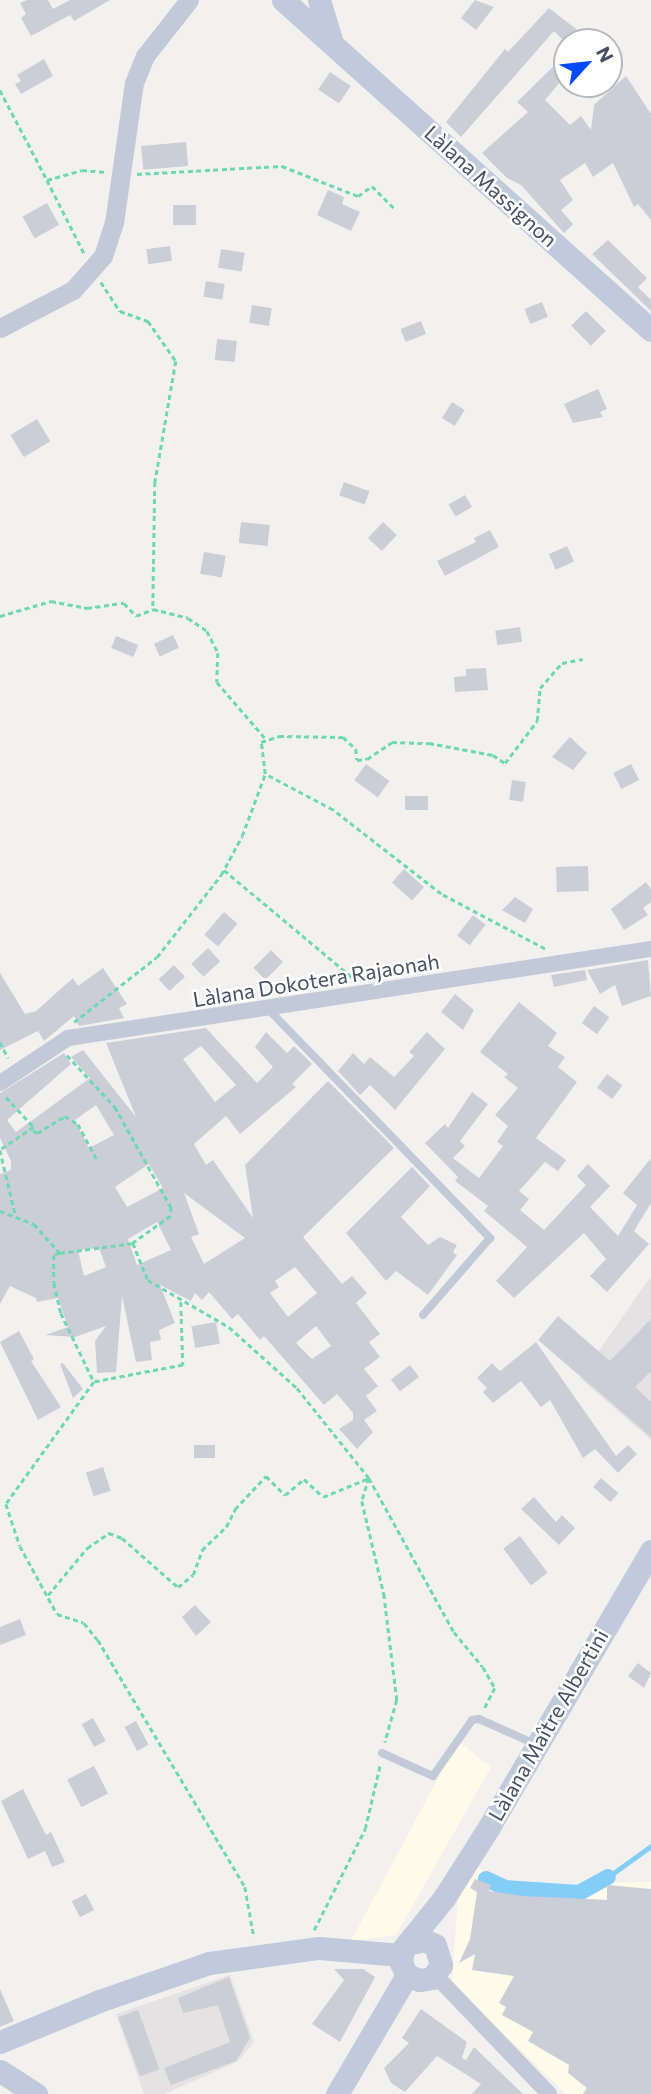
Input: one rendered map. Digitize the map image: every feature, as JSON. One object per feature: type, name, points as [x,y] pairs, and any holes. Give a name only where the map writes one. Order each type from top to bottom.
[{"type":"main road","name":"Làlana Massignon","points":[[284,0],[651,330]]},
{"type":"main road","points":[[319,0],[332,44]]},
{"type":"main road","name":"Làlana Maître Albertini","points":[[337,2094],[405,1958],[444,1898],[651,1551]]},
{"type":"main road","name":"Làlana Maître Albertini","points":[[435,1945],[444,1898]]},
{"type":"main road","points":[[0,2042],[99,2001],[209,1963],[309,1950],[405,1958],[424,1940],[435,1945],[441,1955],[435,1975],[419,1980],[405,1958]]},
{"type":"main road","points":[[0,2071],[36,2094]]},
{"type":"street","points":[[0,328],[73,290],[95,268],[110,241],[122,174],[130,99],[139,68],[189,0]]},
{"type":"street","points":[[631,951],[651,934]]},
{"type":"street","name":"Làlana Dokotera Rajaonah","points":[[0,1083],[64,1041],[567,960],[651,949]]},
{"type":"street","points":[[435,1975],[548,2094]]},
{"type":"lane","points":[[269,1010],[490,1238],[423,1315]]},
{"type":"lane","points":[[382,1753],[433,1776],[472,1720],[479,1719],[535,1744]]},
{"type":"path","points":[[0,90],[76,242],[95,268],[112,304],[148,321],[176,362],[155,482],[153,609]]},
{"type":"path","points":[[47,180],[82,170],[122,174],[282,166],[358,196],[372,186],[395,209]]},
{"type":"path","points":[[0,616],[51,601],[88,608],[124,603],[136,616],[153,609],[188,618],[207,631],[218,653],[217,682],[265,738]]},
{"type":"path","points":[[93,1382],[61,1313],[54,1283],[54,1255],[133,1243],[171,1216],[171,1207],[115,1107],[64,1041],[74,1020],[157,957],[224,870],[265,774],[261,742],[265,738],[343,737],[356,749],[357,760],[367,759],[392,742],[416,742],[492,755],[505,763],[537,722],[540,688],[562,663],[583,659]]},
{"type":"path","points":[[265,774],[333,810],[441,894],[567,960]]},
{"type":"path","points":[[224,870],[371,993]]},
{"type":"path","points":[[0,1042],[16,1072]]},
{"type":"path","points":[[0,1089],[37,1133],[65,1116],[78,1124],[97,1159]]},
{"type":"path","points":[[15,1215],[0,1150],[33,1130]]},
{"type":"path","points":[[0,1211],[34,1224],[60,1253]]},
{"type":"path","points":[[133,1243],[148,1280],[181,1302],[229,1327],[297,1388],[369,1478],[454,1632],[495,1688],[479,1719]]},
{"type":"path","points":[[181,1302],[183,1365],[93,1382],[6,1504],[20,1546],[57,1614],[84,1623],[98,1640],[245,1886],[258,1957]]},
{"type":"path","points":[[48,1596],[87,1548],[109,1533],[122,1538],[178,1587],[193,1575],[202,1550],[226,1527],[235,1509],[266,1476],[285,1495],[304,1479],[323,1497],[369,1478]]},
{"type":"path","points":[[309,1950],[315,1926],[365,1829],[397,1700],[383,1594],[362,1502],[369,1478]]},
{"type":"shaded area","points":[[651,1276],[651,1440],[580,1378]]},
{"type":"shaded area","points":[[458,1741],[491,1767],[396,1935],[351,1941]]},
{"type":"shaded area","points":[[478,1867],[505,1884],[576,1887],[589,1883],[651,1882],[651,2094],[566,2094],[452,1983],[458,1898]]},
{"type":"shaded area","points":[[230,1975],[254,2042],[237,2062],[164,2094],[144,2094],[116,2014]]},
{"type":"building","points":[[27,0],[48,0],[53,9],[70,0],[110,0],[74,21],[70,15],[31,36],[21,18],[26,14],[20,3]]},
{"type":"building","points":[[475,0],[494,7],[476,30],[461,18]]},
{"type":"building","points":[[549,8],[575,28],[553,28],[553,32],[461,137],[446,122],[505,49],[508,52]]},
{"type":"building","points":[[44,59],[53,76],[21,94],[15,84],[21,81],[17,75]]},
{"type":"building","points":[[553,67],[553,91],[545,100],[570,125],[581,116],[591,130],[594,105],[602,98],[623,98],[623,79],[626,76],[651,114],[651,220],[638,204],[634,207],[613,163],[593,177],[585,163],[560,180],[573,200],[561,210],[573,224],[564,233],[521,185],[507,178],[482,153],[528,112],[517,102]]},
{"type":"building","points":[[330,72],[351,86],[339,103],[318,89]]},
{"type":"building","points":[[186,142],[188,166],[143,170],[141,146]]},
{"type":"building","points":[[328,190],[344,197],[342,204],[360,212],[351,231],[317,215]]},
{"type":"building","points":[[47,203],[59,225],[35,238],[23,217]]},
{"type":"building","points":[[173,205],[196,205],[196,225],[173,225]]},
{"type":"building","points":[[608,240],[647,278],[638,287],[651,300],[651,311],[592,254]]},
{"type":"building","points":[[170,246],[172,261],[148,264],[146,249]]},
{"type":"building","points":[[221,249],[245,253],[242,272],[218,268]]},
{"type":"building","points":[[206,281],[225,284],[222,300],[203,297]]},
{"type":"building","points":[[542,302],[548,317],[530,324],[524,309]]},
{"type":"building","points":[[252,305],[272,308],[269,326],[249,323]]},
{"type":"building","points":[[586,311],[606,331],[591,346],[571,326]]},
{"type":"building","points":[[421,321],[426,334],[405,342],[400,329]]},
{"type":"building","points":[[217,339],[237,341],[235,362],[215,360]]},
{"type":"building","points":[[598,389],[607,409],[600,412],[603,417],[573,423],[564,404]]},
{"type":"building","points":[[452,402],[465,410],[455,426],[442,418]]},
{"type":"building","points":[[37,419],[50,441],[24,457],[10,435]]},
{"type":"building","points":[[344,482],[369,491],[365,504],[339,495]]},
{"type":"building","points":[[465,495],[472,507],[456,517],[449,504]]},
{"type":"building","points":[[241,522],[270,525],[268,546],[239,543]]},
{"type":"building","points":[[383,522],[397,535],[382,551],[368,538]]},
{"type":"building","points":[[490,530],[499,547],[445,576],[437,561],[476,542],[474,538]]},
{"type":"building","points":[[567,546],[574,562],[556,570],[549,554]]},
{"type":"building","points":[[204,552],[226,556],[222,577],[200,574]]},
{"type":"building","points":[[520,627],[522,642],[497,645],[495,630]]},
{"type":"building","points":[[173,635],[179,648],[160,657],[154,644]]},
{"type":"building","points":[[116,636],[138,645],[133,657],[111,648]]},
{"type":"building","points":[[486,668],[488,690],[455,692],[454,677],[466,676],[466,669]]},
{"type":"building","points":[[570,737],[587,753],[573,770],[552,757]]},
{"type":"building","points":[[366,764],[389,781],[378,797],[354,780]]},
{"type":"building","points":[[631,764],[639,780],[621,789],[613,773]]},
{"type":"building","points":[[512,780],[526,782],[523,802],[509,800]]},
{"type":"building","points":[[405,796],[428,796],[428,810],[405,810]]},
{"type":"building","points":[[588,866],[589,891],[557,892],[556,867]]},
{"type":"building","points":[[404,869],[424,887],[412,900],[392,882]]},
{"type":"building","points":[[646,882],[651,889],[651,902],[643,908],[648,915],[624,930],[611,909]]},
{"type":"building","points":[[515,897],[533,909],[525,923],[502,910]]},
{"type":"building","points":[[224,912],[238,924],[218,946],[204,935]]},
{"type":"building","points":[[473,915],[486,925],[470,945],[457,935]]},
{"type":"building","points":[[208,948],[220,961],[203,977],[191,964]]},
{"type":"building","points":[[271,950],[283,962],[265,980],[253,968]]},
{"type":"building","points":[[648,960],[651,996],[622,1006],[615,985],[600,994],[587,970]]},
{"type":"building","points":[[174,965],[185,977],[170,991],[159,979]]},
{"type":"building","points":[[103,968],[127,1004],[119,1008],[124,1018],[79,1026],[74,1016],[44,1041],[38,1031],[0,1050],[0,973],[25,1014],[36,1011],[73,978],[78,986]]},
{"type":"building","points":[[585,970],[587,980],[554,987],[551,975]]},
{"type":"building","points":[[455,994],[474,1010],[463,1030],[441,1012]]},
{"type":"building","points":[[519,1002],[557,1033],[548,1046],[565,1057],[558,1067],[577,1082],[536,1138],[566,1160],[558,1171],[545,1162],[519,1191],[529,1199],[520,1210],[544,1230],[586,1185],[577,1176],[588,1164],[610,1186],[590,1207],[618,1236],[637,1205],[623,1193],[651,1158],[651,1203],[634,1231],[649,1244],[607,1292],[590,1276],[606,1259],[584,1233],[514,1298],[496,1281],[527,1247],[484,1211],[488,1206],[455,1181],[458,1177],[425,1143],[445,1124],[448,1128],[472,1092],[488,1104],[460,1141],[465,1146],[453,1158],[479,1178],[503,1146],[497,1142],[508,1126],[495,1115],[518,1088],[504,1077],[508,1074],[480,1052]]},
{"type":"building","points":[[594,1006],[609,1017],[597,1034],[582,1023]]},
{"type":"building","points":[[206,1028],[257,1083],[273,1067],[255,1047],[266,1032],[287,1053],[294,1046],[312,1064],[292,1084],[296,1087],[240,1134],[226,1116],[194,1144],[206,1165],[213,1160],[253,1218],[245,1165],[328,1081],[394,1148],[303,1237],[342,1284],[352,1276],[367,1293],[356,1303],[380,1334],[369,1342],[380,1357],[364,1369],[378,1386],[366,1396],[377,1411],[364,1420],[373,1432],[357,1449],[339,1429],[353,1420],[353,1413],[337,1394],[324,1405],[264,1336],[260,1340],[238,1314],[232,1319],[209,1292],[202,1300],[195,1293],[191,1301],[160,1285],[175,1323],[159,1330],[161,1340],[150,1342],[152,1360],[136,1362],[122,1296],[116,1372],[97,1373],[95,1341],[106,1326],[75,1337],[45,1335],[68,1327],[58,1298],[37,1302],[36,1298],[10,1286],[0,1304],[0,1174],[11,1170],[11,1161],[0,1138],[0,1093],[64,1053],[71,1064],[7,1120],[16,1132],[90,1078],[71,1057],[83,1050],[136,1117],[106,1043]],"holes":[[[201,1046],[236,1085],[215,1102],[183,1059]],[[96,1105],[114,1135],[89,1148],[75,1120]],[[149,1164],[163,1188],[127,1207],[115,1187]],[[184,1193],[245,1238],[204,1264],[191,1237],[199,1234]],[[157,1222],[171,1250],[137,1265],[128,1239]],[[99,1248],[106,1267],[84,1276],[78,1250]],[[295,1267],[317,1293],[288,1317],[270,1293],[279,1287],[275,1281]],[[316,1326],[331,1346],[312,1359],[296,1343]]]},
{"type":"building","points":[[427,1032],[445,1049],[395,1110],[370,1085],[360,1095],[338,1071],[353,1053],[364,1064],[370,1057],[394,1077],[414,1056],[409,1052]]},
{"type":"building","points":[[607,1074],[622,1085],[612,1099],[597,1088]]},
{"type":"building","points":[[412,1167],[430,1186],[401,1217],[428,1245],[440,1237],[457,1245],[453,1252],[457,1255],[428,1295],[396,1271],[386,1281],[346,1233]]},
{"type":"building","points":[[558,1316],[610,1361],[651,1319],[651,1371],[635,1387],[651,1402],[651,1437],[538,1340]]},
{"type":"building","points":[[216,1322],[220,1344],[195,1348],[191,1326]]},
{"type":"building","points":[[19,1331],[34,1359],[31,1361],[61,1407],[38,1420],[0,1342]]},
{"type":"building","points":[[536,1342],[616,1456],[628,1445],[637,1454],[618,1473],[595,1449],[583,1458],[550,1400],[541,1407],[521,1381],[493,1403],[483,1392],[487,1388],[477,1378],[492,1363],[500,1371]]},
{"type":"building","points":[[63,1363],[83,1389],[73,1398],[60,1364]]},
{"type":"building","points":[[410,1365],[419,1377],[400,1391],[391,1379]]},
{"type":"building","points":[[194,1445],[215,1445],[215,1458],[194,1458]]},
{"type":"building","points":[[103,1467],[111,1491],[94,1496],[86,1473]]},
{"type":"building","points":[[601,1478],[618,1493],[610,1502],[593,1487]]},
{"type":"building","points":[[534,1497],[556,1522],[562,1515],[575,1528],[559,1545],[521,1509]]},
{"type":"building","points":[[520,1536],[548,1573],[531,1585],[503,1549]]},
{"type":"building","points":[[195,1605],[211,1622],[196,1636],[182,1617]]},
{"type":"building","points":[[20,1619],[26,1635],[0,1645],[0,1627]]},
{"type":"building","points":[[638,1663],[651,1673],[644,1688],[628,1676]]},
{"type":"building","points":[[93,1718],[106,1741],[94,1747],[82,1724]]},
{"type":"building","points":[[136,1721],[149,1745],[137,1751],[125,1727]]},
{"type":"building","points":[[94,1766],[108,1794],[81,1807],[67,1780]]},
{"type":"building","points":[[23,1789],[46,1835],[51,1832],[65,1862],[52,1867],[45,1851],[28,1859],[1,1801]]},
{"type":"building","points":[[475,1879],[491,1885],[489,1891],[523,1896],[607,1900],[607,1885],[651,1889],[651,2094],[583,2094],[587,2088],[568,2073],[569,2065],[528,2041],[533,2032],[502,2015],[506,2007],[499,2003],[514,1976],[472,1970],[475,1954],[459,1963],[470,1939],[477,1892],[470,1888]]},
{"type":"building","points":[[86,1894],[94,1910],[80,1917],[72,1901]]},
{"type":"building","points":[[334,1969],[363,1969],[375,1977],[340,2042],[312,2024],[344,1980]]},
{"type":"building","points":[[229,1977],[250,2038],[236,2061],[171,2085],[164,2068],[230,2042],[218,2005],[183,2013],[178,1998]]},
{"type":"building","points":[[0,1989],[14,2021],[0,2027]]},
{"type":"building","points":[[421,2009],[467,2042],[462,2058],[466,2060],[474,2047],[523,2094],[472,2094],[481,2084],[437,2056],[405,2092],[391,2083],[384,2068],[409,2043],[402,2038]]},
{"type":"building","points":[[138,2010],[160,2069],[140,2076],[118,2017]]},
{"type":"waterway","points":[[608,1877],[651,1846]]},
{"type":"waterway","points":[[486,1879],[505,1888],[579,1893],[608,1877]]}]
